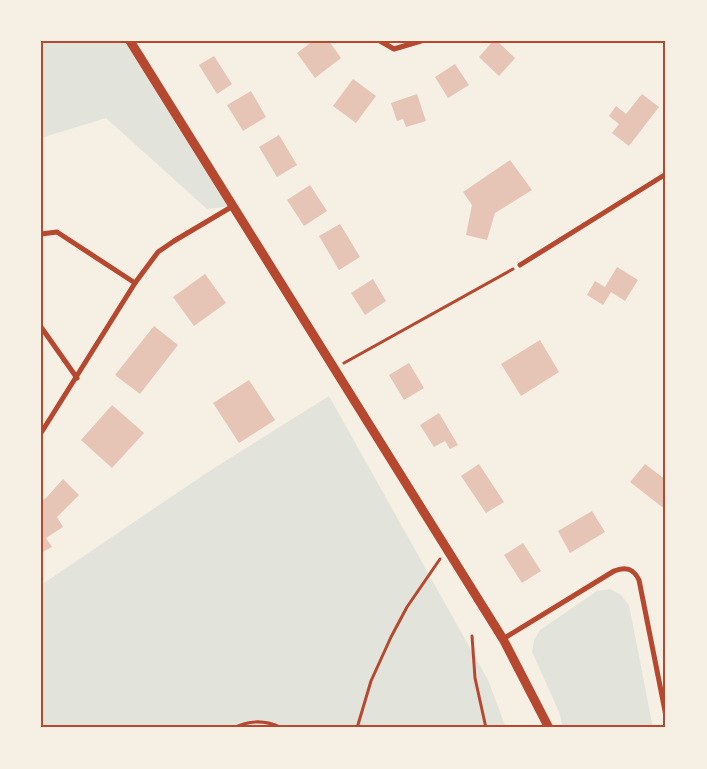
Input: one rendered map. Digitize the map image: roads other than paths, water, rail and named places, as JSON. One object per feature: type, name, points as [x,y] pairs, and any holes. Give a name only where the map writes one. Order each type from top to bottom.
[{"type":"street","points":[[130,41],[503,639],[549,728]]},
{"type":"street","points":[[380,41],[394,49],[421,41]]},
{"type":"street","points":[[520,265],[666,174]]},
{"type":"street","points":[[41,433],[135,283],[158,252],[233,206]]},
{"type":"street","points":[[41,234],[57,232],[135,283]]},
{"type":"street","points":[[41,327],[77,378]]},
{"type":"street","points":[[503,639],[614,571],[620,568],[632,570],[639,580],[666,716]]}]
